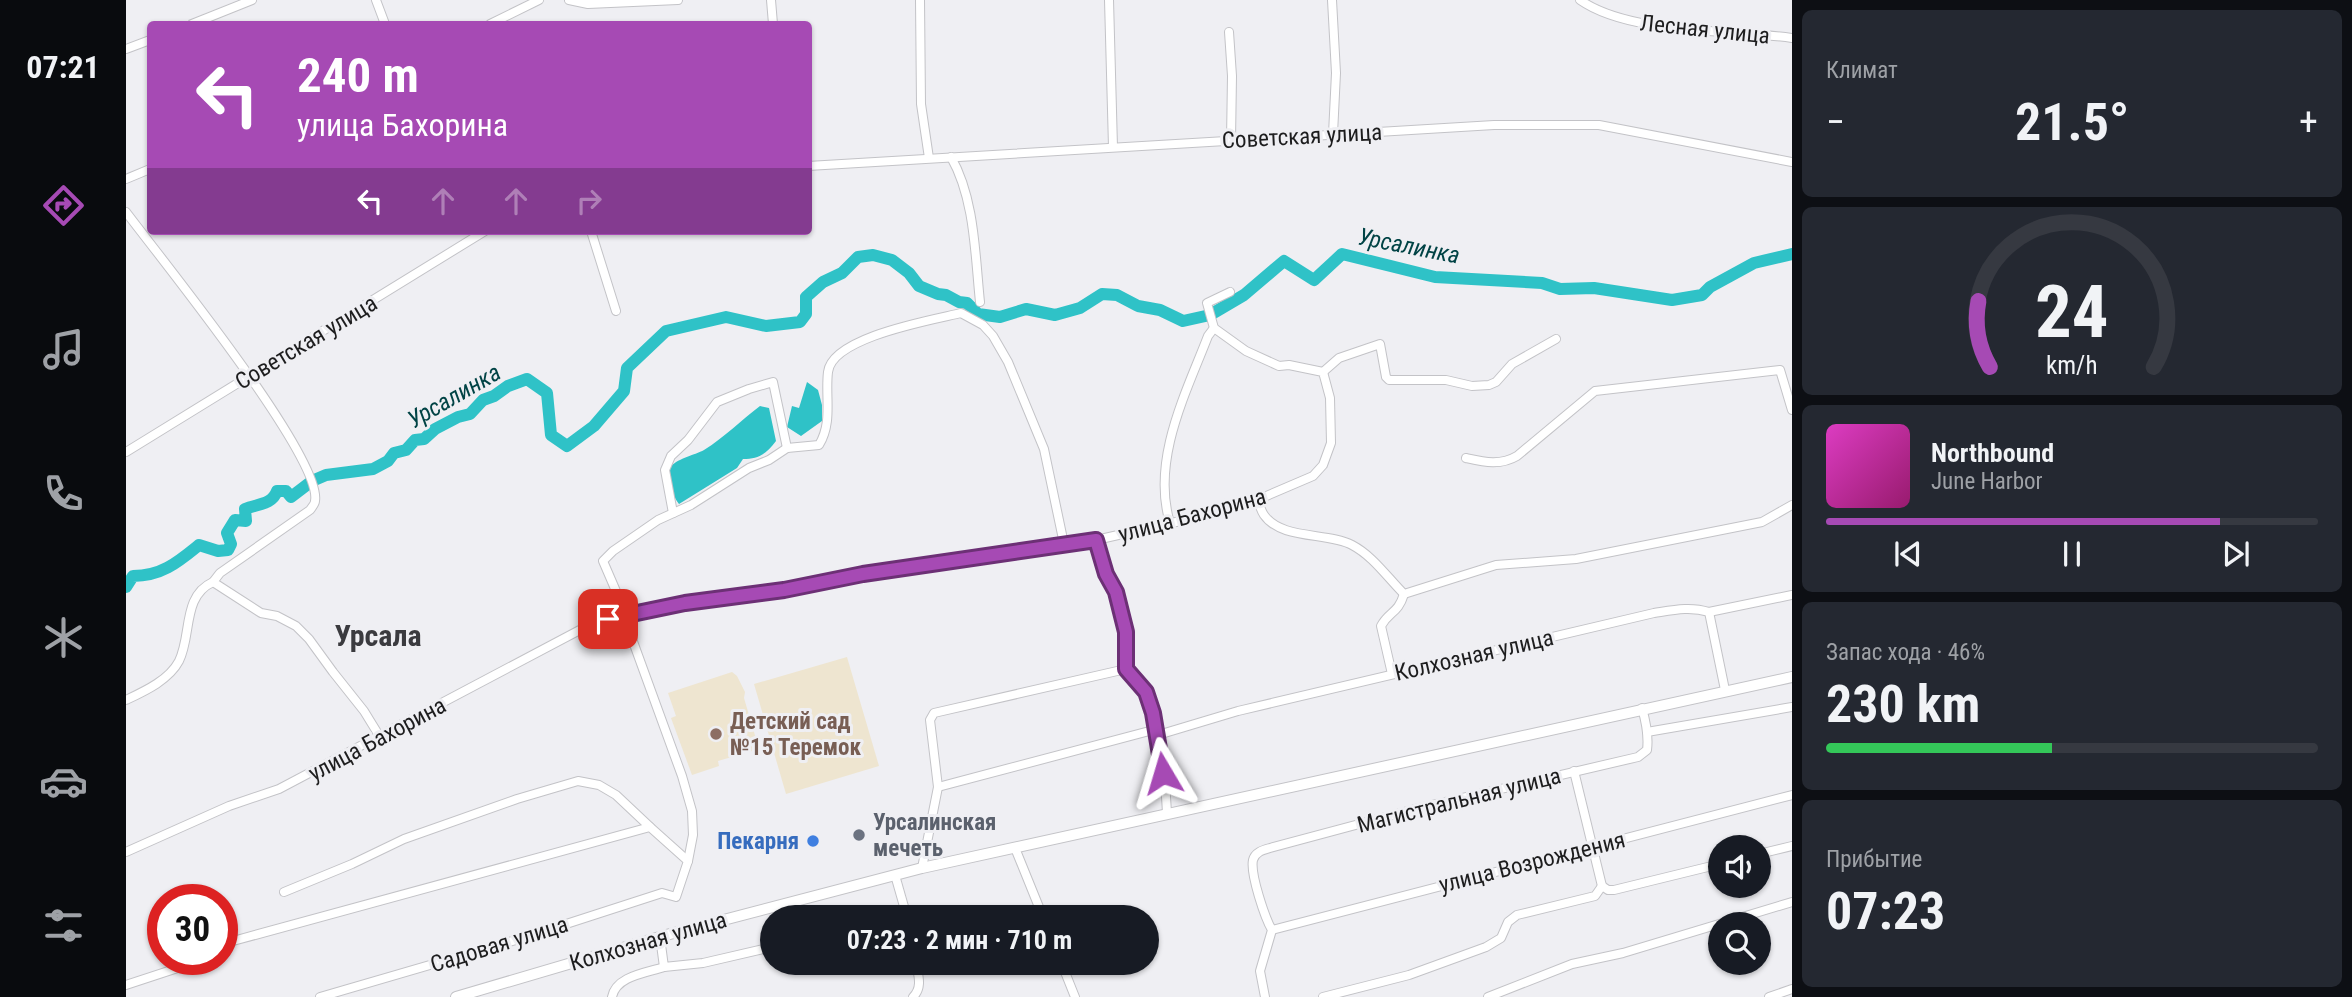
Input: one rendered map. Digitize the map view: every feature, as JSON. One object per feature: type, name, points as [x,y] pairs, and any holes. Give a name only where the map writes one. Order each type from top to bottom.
[{"type":"main road","name":"Колхозная улица","points":[[456,997],[660,937],[922,868],[1792,677]]},
{"type":"street","points":[[200,21],[252,0]]},
{"type":"street","points":[[376,0],[385,21]]},
{"type":"street","points":[[495,21],[539,0]]},
{"type":"street","points":[[569,0],[588,4],[678,0]]},
{"type":"street","points":[[771,0],[773,21]]},
{"type":"street","points":[[920,0],[922,103],[929,158]]},
{"type":"street","points":[[1109,0],[1113,147]]},
{"type":"street","points":[[1332,0],[1336,74],[1333,134]]},
{"type":"street","name":"Лесная улица","points":[[1580,0],[1592,8],[1631,23],[1792,38]]},
{"type":"street","points":[[1229,32],[1232,76],[1231,141]]},
{"type":"street","points":[[126,49],[147,41]]},
{"type":"street","name":"Советская улица","points":[[812,166],[1494,125],[1599,125],[1792,162]]},
{"type":"street","points":[[950,157],[960,173],[967,200],[980,302]]},
{"type":"street","points":[[126,179],[147,170]]},
{"type":"street","points":[[126,212],[250,376],[280,421],[312,481],[315,500],[310,510],[220,573],[198,593],[191,609],[178,663],[163,679],[126,700]]},
{"type":"street","name":"Советская улица","points":[[126,452],[479,235]]},
{"type":"street","points":[[593,235],[616,312]]},
{"type":"street","points":[[1230,292],[1207,303],[1214,328],[1228,340],[1279,366],[1289,365],[1323,372],[1339,358],[1380,344],[1386,377],[1389,380],[1446,380],[1462,385],[1482,386],[1496,382],[1512,364],[1556,340]]},
{"type":"street","points":[[688,861],[693,835],[692,811],[622,605],[603,561],[658,520],[691,505],[748,468],[769,460],[787,448],[819,445],[824,437],[828,411],[828,369],[839,356],[873,334],[961,313],[972,317],[993,336],[1008,362],[1044,449],[1064,544]]},
{"type":"street","points":[[1170,523],[1165,500],[1165,474],[1175,421],[1208,336],[1214,328]]},
{"type":"street","points":[[1466,458],[1494,463],[1507,462],[1595,391],[1780,370],[1792,410]]},
{"type":"street","name":"улица Бахорина","points":[[126,852],[229,806],[279,789],[593,623],[623,614],[685,603],[784,590],[863,574],[1096,540],[1216,513],[1258,500],[1313,476],[1323,465],[1331,443],[1330,398],[1323,372]]},
{"type":"street","points":[[673,513],[665,476],[667,463],[717,402],[738,392],[773,382],[787,448]]},
{"type":"street","points":[[1258,500],[1265,517],[1277,526],[1298,533],[1334,539],[1363,551],[1404,594]]},
{"type":"street","points":[[1404,594],[1496,565],[1576,559],[1762,522],[1792,505]]},
{"type":"street","points":[[1096,540],[1106,574],[1116,592],[1123,619],[1126,632],[1126,669],[1146,692],[1157,732],[1167,813]]},
{"type":"street","points":[[213,582],[261,612],[277,616],[296,626],[364,711],[380,737]]},
{"type":"street","points":[[1392,674],[1381,626],[1401,606],[1404,594]]},
{"type":"street","name":"Колхозная улица","points":[[938,787],[1238,711],[1654,613],[1681,608],[1696,608],[1709,612],[1792,595]]},
{"type":"street","points":[[1709,612],[1725,690]]},
{"type":"street","points":[[922,868],[938,787],[930,720],[934,713],[1126,669]]},
{"type":"street","points":[[1642,709],[1647,732],[1792,707]]},
{"type":"street","name":"Магистральная улица","points":[[1272,930],[1266,920],[1254,873],[1255,856],[1270,848],[1419,808],[1643,754],[1647,750],[1647,732]]},
{"type":"street","points":[[1574,771],[1602,886],[1614,890],[1708,867]]},
{"type":"street","points":[[284,892],[404,839],[505,803],[578,781],[599,785],[616,795],[688,861]]},
{"type":"street","name":"улица Возрождения","points":[[1272,930],[1792,795]]},
{"type":"street","points":[[238,940],[650,827]]},
{"type":"street","points":[[1771,851],[1792,846]]},
{"type":"street","points":[[1015,848],[1038,905]]},
{"type":"street","name":"Садовая улица","points":[[320,997],[526,937],[662,893],[676,897],[688,861]]},
{"type":"street","points":[[895,875],[904,905]]},
{"type":"street","points":[[1323,997],[1409,975],[1486,947],[1501,938],[1508,922],[1517,915],[1595,895],[1602,886]]},
{"type":"street","points":[[1488,997],[1572,964],[1623,953],[1792,902]]},
{"type":"street","points":[[1265,997],[1260,971],[1272,930]]},
{"type":"street","points":[[660,937],[664,967]]},
{"type":"street","points":[[612,997],[614,988],[621,982],[664,967],[703,963],[760,950]]},
{"type":"street","points":[[126,985],[156,975]]},
{"type":"street","points":[[913,997],[918,992],[919,975]]},
{"type":"street","points":[[1066,975],[1075,997]]},
{"type":"street","points":[[1769,997],[1792,989]]},
{"type":"shaded area","points":[[847,657],[879,766],[786,794],[754,684]]},
{"type":"shaded area","name":"Детский сад №15 Теремок","points":[[732,672],[745,692],[744,698],[759,749],[718,761],[719,766],[692,775],[671,718],[676,716],[668,693]]},
{"type":"water","points":[[807,382],[818,390],[822,421],[801,436],[787,427],[792,406],[799,408]]},
{"type":"water","points":[[760,406],[769,408],[776,441],[772,446],[758,457],[743,459],[737,468],[679,504],[669,482],[670,468],[712,445]]},
{"type":"waterway","name":"Урсалинка","points":[[126,587],[133,576],[161,571],[199,545],[218,551],[228,550],[231,544],[227,533],[235,520],[246,521],[245,509],[268,502],[277,491],[286,491],[291,497],[312,481],[326,475],[373,469],[388,461],[394,453],[406,450],[415,440],[424,439],[435,429],[470,414],[483,400],[527,379],[547,393],[551,435],[567,446],[594,426],[624,391],[627,368],[666,331],[726,317],[766,326],[800,322],[806,314],[806,297],[823,282],[842,273],[858,257],[873,255],[892,260],[909,273],[919,286],[967,303],[978,314],[1000,317],[1026,309],[1055,315],[1080,308],[1102,294],[1117,295],[1138,306],[1160,310],[1183,321],[1210,315],[1244,295],[1284,261],[1314,280],[1342,254],[1435,277],[1542,283],[1560,289],[1594,288],[1672,300],[1702,295],[1710,287],[1754,263],[1792,254]]},
{"type":"place","name":"Детский сад №15 Теремок","points":[[716,734]]},
{"type":"place","name":"Урсалинская мечеть","points":[[859,835]]},
{"type":"place","name":"Пекарня","points":[[813,841]]},
{"type":"district","name":"Урсала","points":[[378,636]]},
{"type":"route","points":[[608,619],[685,603],[784,590],[863,574],[1096,540],[1106,574],[1116,592],[1126,632],[1126,669],[1138,679],[1146,692],[1153,713],[1163,773]]}]
